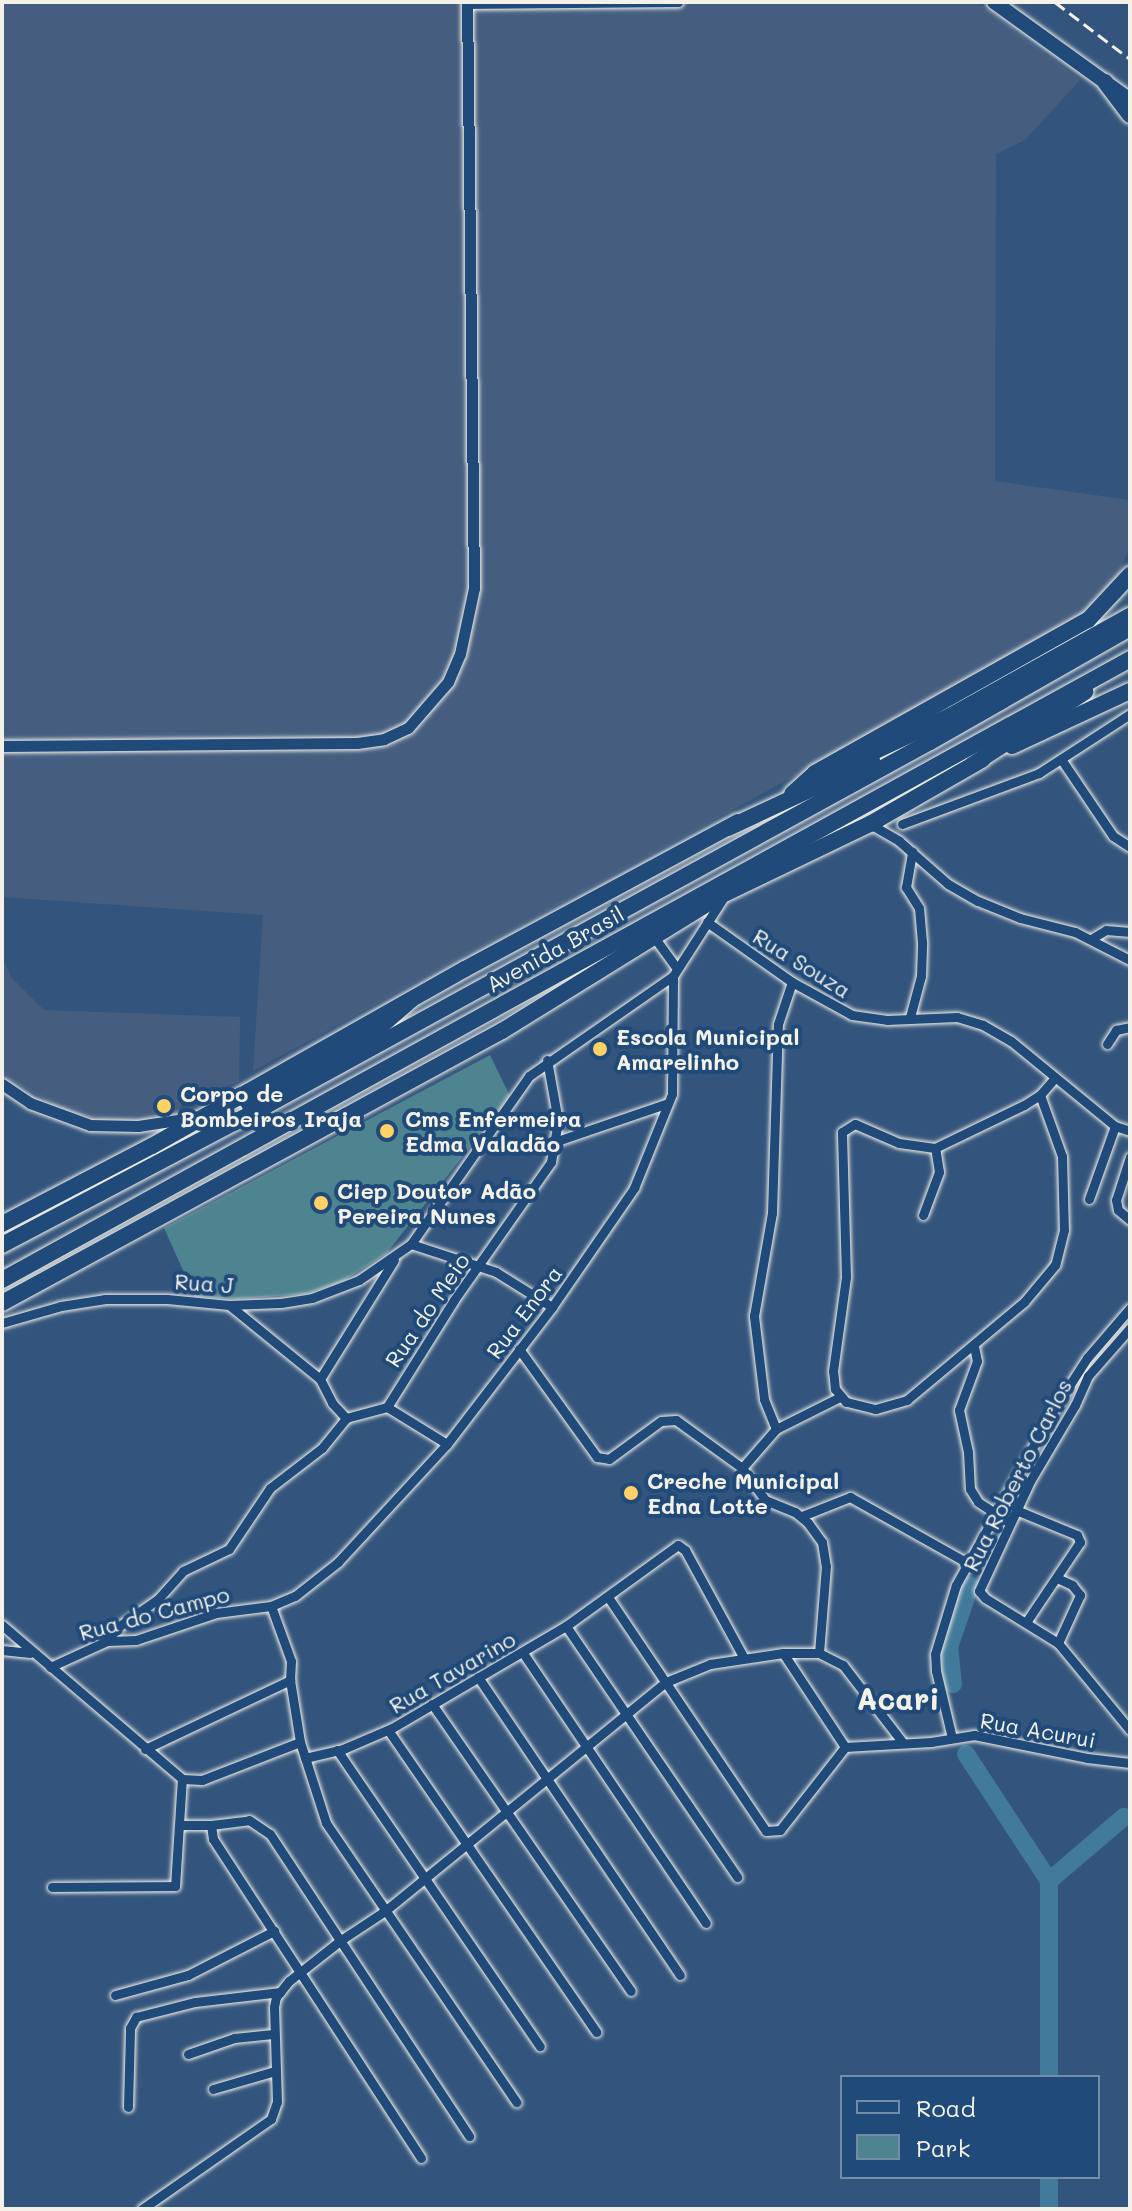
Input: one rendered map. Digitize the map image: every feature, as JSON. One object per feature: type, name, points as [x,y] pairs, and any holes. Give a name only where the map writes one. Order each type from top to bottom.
[{"type":"highway","points":[[1105,82],[1130,115]]},
{"type":"highway","name":"Avenida Brasil","points":[[792,794],[815,773],[1053,642],[1109,601],[1130,575]]},
{"type":"highway","name":"Avenida Brasil","points":[[2,1224],[140,1153],[705,839],[950,716],[1130,616]]},
{"type":"highway","name":"Avenida Brasil","points":[[2,1245],[930,742],[1130,628]]},
{"type":"highway","points":[[972,765],[1058,712],[1127,660]]},
{"type":"highway","name":"Avenida Brasil","points":[[2,1280],[1127,660]]},
{"type":"highway","name":"Avenida Brasil","points":[[2,1303],[502,1031],[727,892],[870,824],[972,765],[1130,688]]},
{"type":"highway","points":[[728,828],[903,748],[930,742]]},
{"type":"highway","points":[[171,1156],[266,1093],[373,1033],[411,1000]]},
{"type":"main road","points":[[994,2],[1130,100]]},
{"type":"street","points":[[2,746],[318,745],[384,739],[408,728],[429,708],[448,682],[460,654],[474,588],[467,3],[678,2]]},
{"type":"street","points":[[1104,702],[1112,724]]},
{"type":"street","points":[[902,824],[1039,773],[1130,714]]},
{"type":"street","points":[[2,739],[20,745]]},
{"type":"street","points":[[1061,759],[1113,836],[1130,847]]},
{"type":"street","points":[[899,841],[901,806]]},
{"type":"street","points":[[870,824],[899,841],[948,884],[978,901],[1091,939],[1130,960]]},
{"type":"street","points":[[910,1017],[921,976],[922,942],[919,908],[906,887],[912,852]]},
{"type":"street","points":[[654,937],[674,972],[727,892]]},
{"type":"street","name":"Rua Souza","points":[[707,922],[792,982],[852,1015],[887,1020],[910,1017],[967,1018],[983,1025],[1011,1041],[1115,1126]]},
{"type":"street","points":[[1091,939],[1106,930],[1130,932]]},
{"type":"street","name":"Rua J","points":[[2,1323],[61,1306],[105,1299],[167,1299],[229,1305],[312,1298],[359,1280],[411,1244],[521,1085],[547,1060],[674,972]]},
{"type":"street","name":"Rua Enora","points":[[271,1606],[295,1596],[326,1573],[447,1444],[552,1307],[634,1188],[668,1103],[675,1059],[674,972]]},
{"type":"street","points":[[776,1429],[764,1399],[754,1316],[772,1213],[778,1024],[792,982]]},
{"type":"street","points":[[1107,1044],[1116,1030],[1130,1027]]},
{"type":"street","name":"Rua do Meio","points":[[387,1407],[479,1264],[546,1172],[557,1141],[556,1100],[547,1060]]},
{"type":"street","points":[[840,1397],[833,1371],[846,1277],[842,1132],[855,1124],[899,1143],[935,1148],[1040,1095],[1055,1078]]},
{"type":"street","points":[[2,1084],[30,1103],[90,1125],[138,1126],[202,1116]]},
{"type":"street","points":[[742,1468],[776,1429],[840,1397],[866,1408],[895,1406],[974,1346],[1046,1278],[1060,1253],[1064,1230],[1062,1156],[1040,1095]]},
{"type":"street","points":[[557,1141],[668,1103]]},
{"type":"street","points":[[1089,1199],[1115,1126],[1130,1131]]},
{"type":"street","points":[[923,1215],[935,1192],[939,1172],[935,1148]]},
{"type":"street","points":[[1130,1157],[1116,1200],[1118,1210],[1130,1220]]},
{"type":"street","points":[[411,1244],[479,1264],[552,1307]]},
{"type":"street","name":"Rua J","points":[[320,1379],[396,1257]]},
{"type":"street","points":[[229,1305],[320,1379],[332,1403],[346,1418]]},
{"type":"street","points":[[952,1738],[935,1654],[947,1607],[966,1562],[1067,1389],[1129,1311]]},
{"type":"street","name":"Rua Roberto Carlos","points":[[1129,1722],[1058,1643],[1027,1621],[985,1598],[979,1591],[1016,1510],[1088,1376],[1130,1328]]},
{"type":"street","points":[[974,1346],[977,1361],[960,1403],[959,1419],[967,1444],[972,1495],[994,1515],[1010,1523]]},
{"type":"street","points":[[519,1349],[594,1453],[603,1459],[616,1455],[668,1418],[685,1425],[742,1468],[765,1500],[802,1516],[822,1542],[826,1566],[819,1653]]},
{"type":"street","points":[[107,1641],[118,1627],[158,1599],[183,1571],[229,1549],[270,1488],[322,1448],[346,1418],[387,1407],[447,1444]]},
{"type":"street","points":[[802,1516],[850,1497],[966,1562]]},
{"type":"street","points":[[1016,1510],[1079,1538],[1079,1546],[1027,1621]]},
{"type":"street","name":"Rua Tavarino","points":[[305,1758],[337,1750],[388,1730],[523,1653],[608,1597],[674,1546],[682,1545],[744,1658]]},
{"type":"street","points":[[1057,1578],[1072,1585],[1080,1595],[1058,1643]]},
{"type":"street","points":[[608,1597],[762,1828],[770,1833],[780,1830],[845,1747],[783,1653]]},
{"type":"street","points":[[271,1606],[291,1661],[290,1680],[300,1742],[329,1831],[516,2102]]},
{"type":"street","name":"Rua do Campo","points":[[50,1667],[107,1641],[136,1640],[231,1609],[271,1606]]},
{"type":"street","points":[[566,1626],[737,1877]]},
{"type":"street","points":[[3,1628],[182,1779],[202,1780],[300,1742]]},
{"type":"street","points":[[2,1650],[30,1653]]},
{"type":"street","points":[[523,1653],[706,1923]]},
{"type":"street","points":[[142,2209],[271,2119],[277,2102],[274,2007],[280,1992],[341,1940],[385,1911],[666,1682],[696,1668],[744,1658],[819,1653],[843,1665],[903,1743]]},
{"type":"street","points":[[478,1677],[680,1975]]},
{"type":"street","points":[[145,1749],[290,1680]]},
{"type":"street","points":[[432,1704],[631,1991]]},
{"type":"street","points":[[388,1730],[596,2032]]},
{"type":"street","name":"Rua Acurui","points":[[845,1747],[974,1735],[1128,1761]]},
{"type":"street","points":[[337,1750],[540,2046]]},
{"type":"street","points":[[52,1887],[172,1888],[178,1879],[182,1779]]},
{"type":"street","points":[[180,1825],[249,1820],[264,1827],[469,2136]]},
{"type":"street","points":[[211,1825],[213,1839],[421,2158]]},
{"type":"street","points":[[115,1995],[188,1975],[274,1931]]},
{"type":"street","points":[[128,2107],[130,2028],[136,2017],[195,2002],[280,1992]]},
{"type":"street","points":[[188,2054],[234,2038],[273,2034]]},
{"type":"street","points":[[213,2089],[275,2071]]},
{"type":"shaded area","points":[[2,2],[977,2],[1080,80],[1025,140],[996,154],[995,481],[1130,500],[1130,547],[1112,589],[1072,625],[253,1071],[263,915],[2,897]]},
{"type":"shaded area","points":[[2,956],[11,977],[44,1010],[240,1017],[239,1082],[182,1102],[177,1117],[113,1123],[62,1109],[2,1075]]},
{"type":"green space","points":[[490,1055],[510,1096],[386,1254],[343,1281],[305,1294],[238,1299],[195,1297],[164,1228]]},
{"type":"waterway","points":[[953,1684],[949,1647],[970,1586]]},
{"type":"waterway","points":[[966,1754],[1049,1881],[1049,2075]]},
{"type":"waterway","points":[[1049,1881],[1124,1817]]},
{"type":"waterway","points":[[1049,2179],[1049,2209]]},
{"type":"railway","points":[[1055,2],[1130,59]]},
{"type":"place","name":"Escola Municipal Amarelinho","points":[[600,1049]]},
{"type":"place","name":"Corpo de Bombeiros Iraja","points":[[164,1106]]},
{"type":"place","name":"Cms Enfermeira Edma Valadão","points":[[387,1131]]},
{"type":"place","name":"Ciep Doutor Adão Pereira Nunes","points":[[321,1203]]},
{"type":"place","name":"Creche Municipal Edna Lotte","points":[[631,1493]]},
{"type":"district","name":"Acari","points":[[898,1698]]}]
